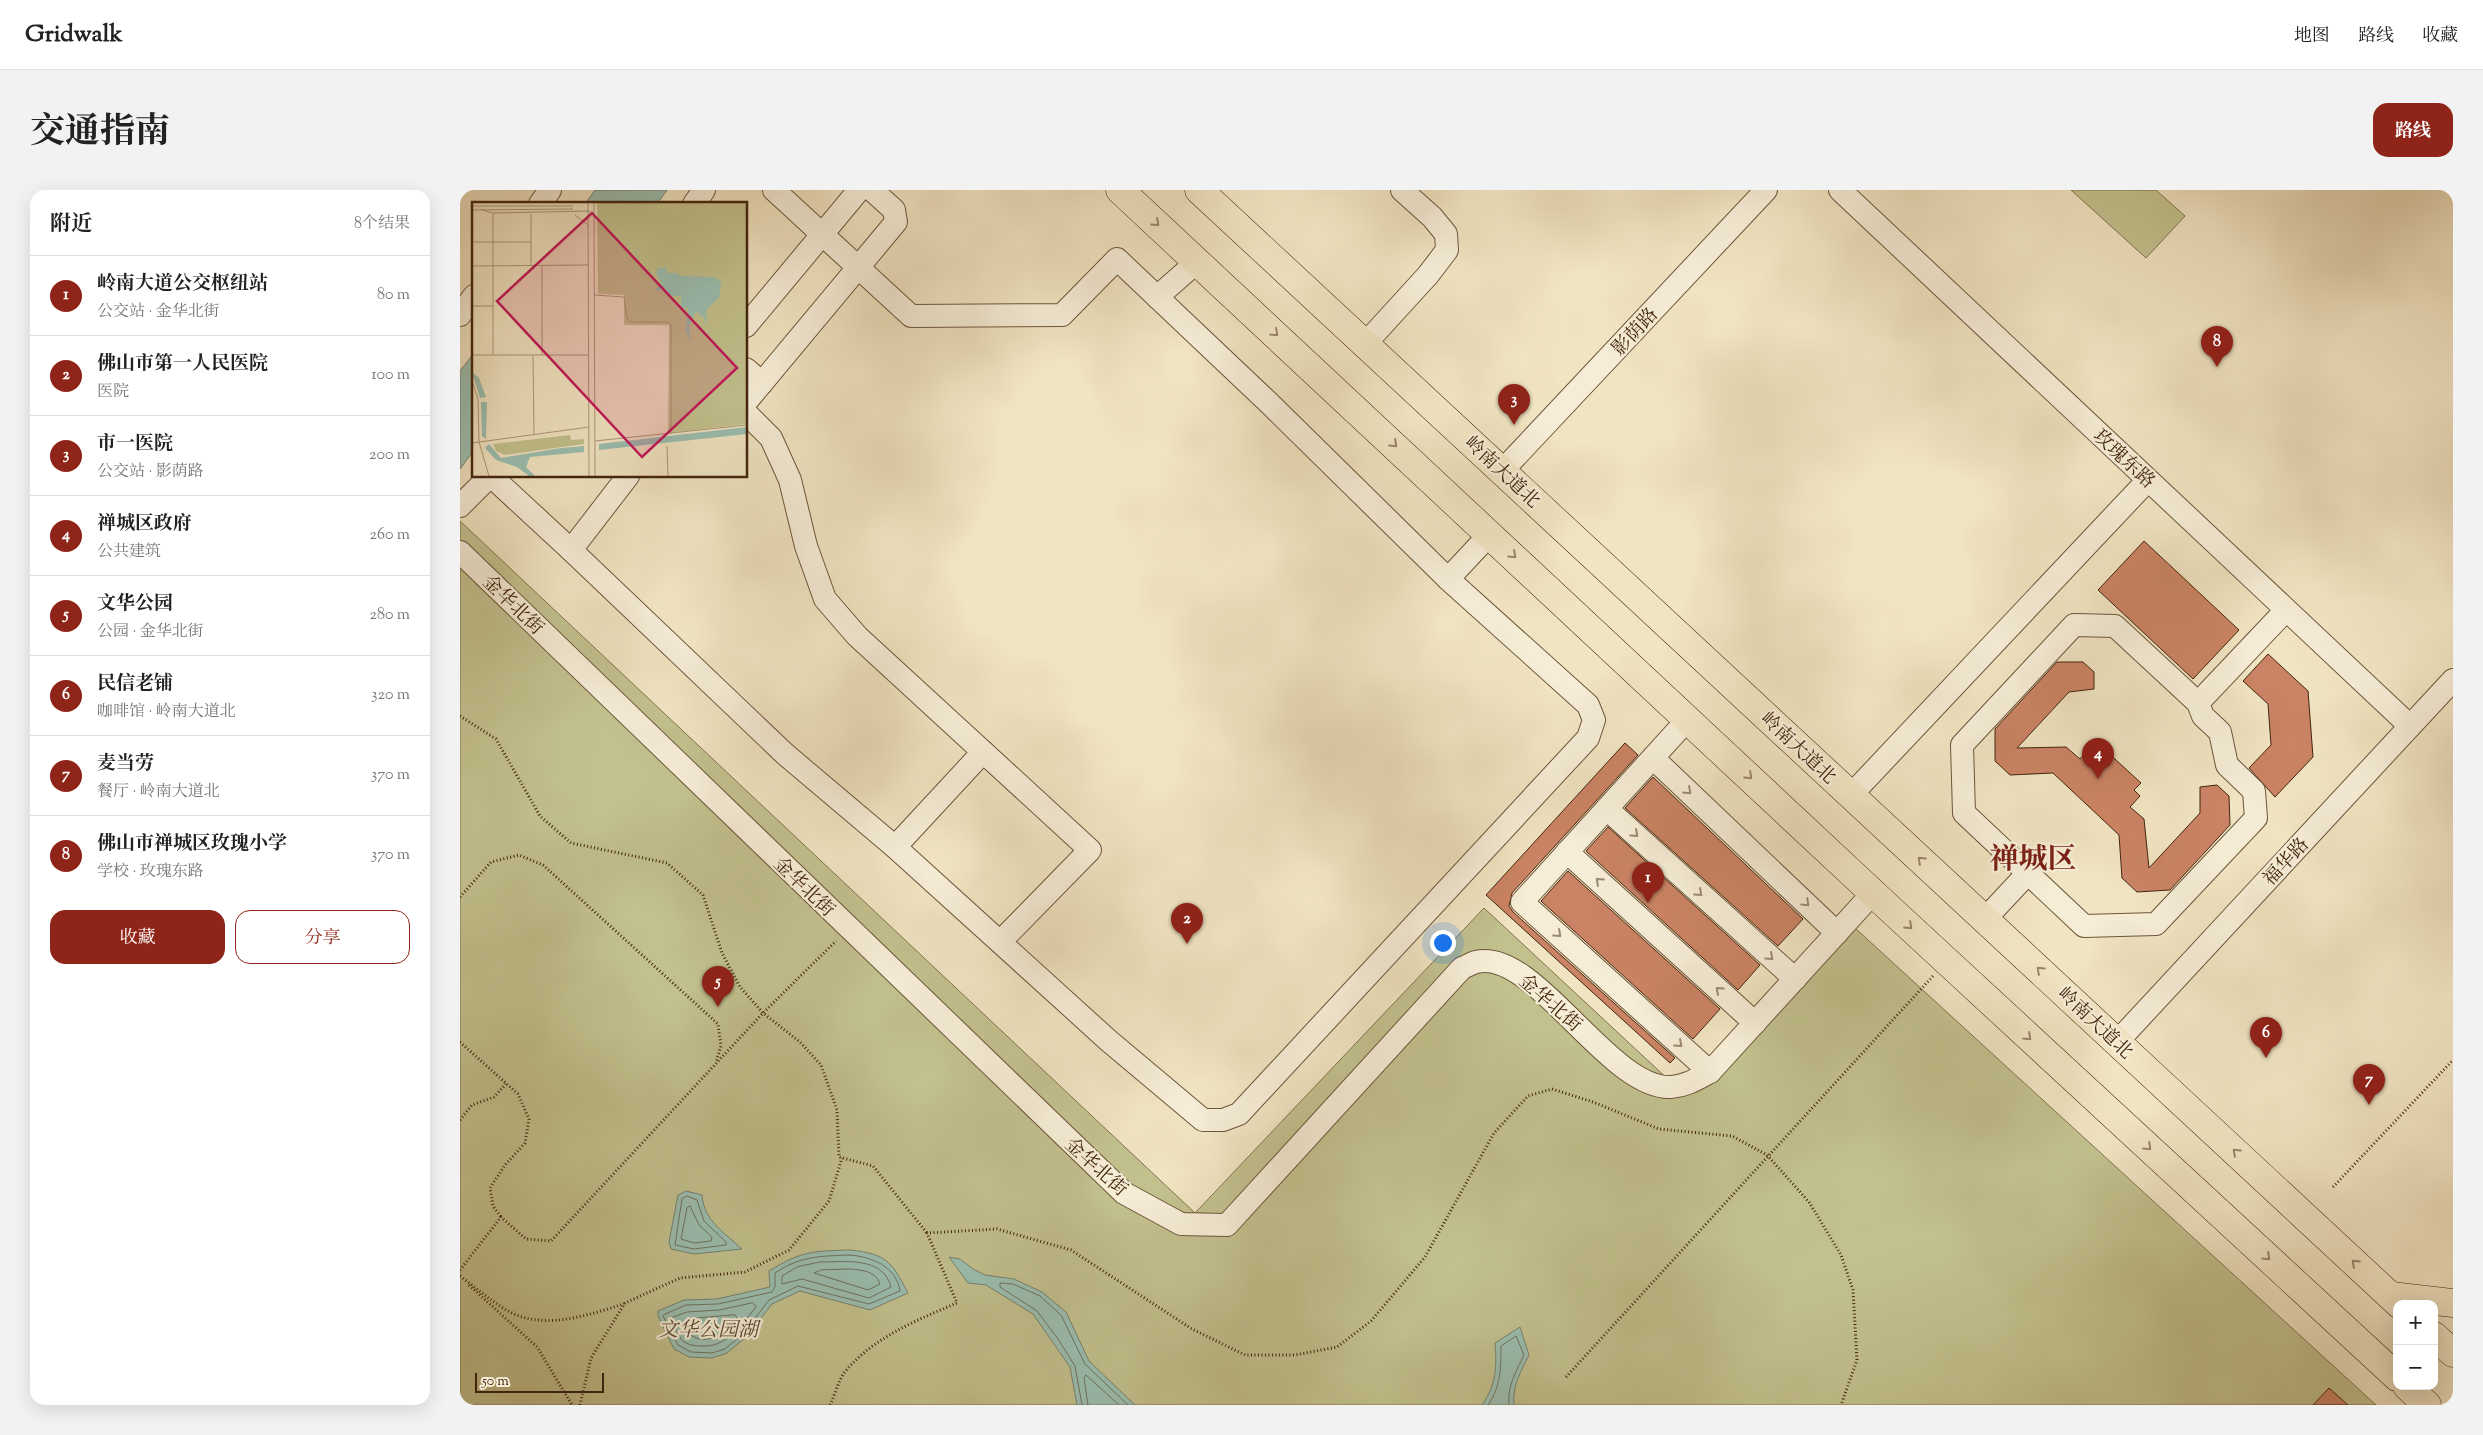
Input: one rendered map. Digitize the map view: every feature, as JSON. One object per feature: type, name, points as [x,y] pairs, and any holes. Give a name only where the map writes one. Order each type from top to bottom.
[{"type":"main road","points":[[1120,190],[1946,961],[2393,1373]]},
{"type":"main road","name":"岭南大道北","points":[[1199,190],[2395,1300]]},
{"type":"main road","points":[[2438,1302],[2453,1303]]},
{"type":"main road","points":[[2438,1340],[2453,1354]]},
{"type":"main road","points":[[2411,1390],[2427,1405]]},
{"type":"street","points":[[541,202],[550,190]]},
{"type":"street","points":[[695,202],[704,190]]},
{"type":"street","points":[[492,478],[571,550],[785,754],[895,846],[1110,1041],[1203,1120],[1222,1120],[1239,1114],[1588,738],[1594,720],[1588,705],[1448,579],[1117,259],[1062,315],[911,316],[774,190]]},
{"type":"street","points":[[748,396],[754,376],[858,268],[896,222],[894,210],[872,190]]},
{"type":"street","points":[[1365,344],[1428,275],[1448,250],[1446,234],[1432,217],[1402,190]]},
{"type":"street","name":"影荫路","points":[[1502,471],[1766,190]]},
{"type":"street","name":"玫瑰东路","points":[[1840,190],[2410,726]]},
{"type":"street","points":[[748,324],[822,235],[850,193]]},
{"type":"street","points":[[1157,297],[1198,261]]},
{"type":"street","points":[[460,315],[472,299]]},
{"type":"street","points":[[748,415],[772,438],[790,480],[806,546],[826,599],[857,636],[1090,850],[1001,941]]},
{"type":"street","points":[[460,506],[488,478]]},
{"type":"street","points":[[571,550],[626,478]]},
{"type":"street","points":[[1851,795],[2148,480]]},
{"type":"street","points":[[1448,579],[1490,534]]},
{"type":"street","name":"金华北街","points":[[460,552],[1124,1193],[1181,1224],[1226,1225],[1462,968],[1477,962],[1490,962],[1510,967],[1528,979],[1624,1067],[1640,1078],[1656,1086],[1671,1087],[1689,1084],[1710,1072],[1873,893]]},
{"type":"street","points":[[2198,703],[2286,610]]},
{"type":"street","points":[[2074,626],[2115,626],[2198,703],[2202,716],[2220,732],[2227,765],[2254,791],[2256,818],[2156,924],[2084,926],[1964,813],[1962,745],[2074,626]]},
{"type":"street","name":"福华路","points":[[2117,1042],[2453,680]]},
{"type":"street","points":[[1688,719],[1522,902],[1710,1072]]},
{"type":"street","points":[[895,846],[983,752]]},
{"type":"street","points":[[1653,758],[1837,933]]},
{"type":"street","points":[[1607,809],[1795,979]]},
{"type":"street","points":[[1567,852],[1755,1022]]},
{"type":"street","points":[[1985,919],[2028,873]]},
{"type":"path","points":[[460,716],[496,739],[540,816],[571,843],[666,863],[703,896],[722,953],[740,987],[763,1013],[800,1042],[822,1065],[837,1110],[839,1157],[873,1166],[927,1233],[957,1303],[917,1320],[873,1345],[844,1374],[830,1405]]},
{"type":"path","points":[[460,897],[491,862],[519,855],[544,865],[718,1024],[721,1046],[715,1065]]},
{"type":"path","points":[[460,1042],[518,1094],[528,1119],[525,1143],[505,1165],[490,1188],[493,1206],[501,1217],[526,1239],[551,1241],[763,1013],[849,928]]},
{"type":"path","points":[[1566,1378],[1767,1155],[1946,961]]},
{"type":"path","points":[[2333,1187],[2453,1060]]},
{"type":"path","points":[[460,1120],[472,1105],[494,1097],[506,1084]]},
{"type":"path","points":[[927,1233],[997,1229],[1071,1250],[1192,1329],[1245,1355],[1295,1355],[1337,1347],[1371,1321],[1425,1257],[1494,1133],[1528,1096],[1552,1089],[1592,1102],[1659,1129],[1732,1136],[1767,1155],[1809,1202],[1841,1255],[1853,1290],[1857,1360],[1841,1405]]},
{"type":"path","points":[[460,1277],[508,1311],[535,1320],[579,1318],[625,1304],[680,1278],[745,1272],[789,1250],[829,1201],[842,1158]]},
{"type":"path","points":[[460,1270],[501,1217]]},
{"type":"path","points":[[460,1277],[537,1347],[572,1405]]},
{"type":"path","points":[[580,1405],[591,1358],[625,1304]]},
{"type":"shaded area","points":[[2071,190],[2156,190],[2185,216],[2146,258]]},
{"type":"shaded area","points":[[460,521],[1195,1213],[1484,908],[1686,1096],[1855,928],[2376,1405],[460,1405]]},
{"type":"water","points":[[595,190],[667,190],[658,202],[586,202]]},
{"type":"water","points":[[472,356],[472,453],[460,469],[460,371]]},
{"type":"water","points":[[686,1191],[702,1195],[711,1219],[742,1249],[694,1254],[671,1249],[669,1242],[678,1195]]},
{"type":"water","name":"文华公园湖","points":[[850,1250],[872,1254],[887,1261],[908,1293],[870,1310],[800,1291],[772,1304],[746,1337],[727,1353],[712,1358],[689,1357],[674,1349],[658,1316],[658,1311],[684,1300],[717,1299],[770,1287],[769,1271],[790,1259],[808,1253]]},
{"type":"water","points":[[949,1257],[960,1259],[985,1275],[1014,1279],[1042,1292],[1066,1312],[1089,1361],[1135,1405],[1077,1405],[1070,1367],[1033,1314],[986,1285],[968,1283]]},
{"type":"water","points":[[1520,1327],[1529,1355],[1514,1391],[1514,1405],[1482,1405],[1493,1383],[1496,1360],[1495,1343]]},
{"type":"building","points":[[2144,541],[2239,630],[2193,679],[2098,590]]},
{"type":"building","points":[[2268,654],[2308,691],[2313,757],[2275,797],[2249,768],[2271,745],[2268,704],[2243,681]]},
{"type":"building","points":[[2057,662],[2083,662],[2094,672],[2094,689],[2069,692],[2017,748],[2066,747],[2080,759],[2089,749],[2096,756],[2103,748],[2141,783],[2134,790],[2140,796],[2130,807],[2144,819],[2149,868],[2200,813],[2200,787],[2217,785],[2229,796],[2230,825],[2170,890],[2137,892],[2122,878],[2119,835],[2053,773],[2010,775],[1995,761],[1995,729]]},
{"type":"building","points":[[1625,743],[1638,755],[1512,893],[1509,906],[1513,912],[1675,1058],[1670,1063],[1486,895]]},
{"type":"building","points":[[1653,777],[1803,919],[1778,946],[1625,808]]},
{"type":"building","points":[[1608,827],[1760,965],[1738,990],[1586,851]]},
{"type":"building","points":[[1568,871],[1720,1009],[1693,1039],[1541,901]]},
{"type":"building","points":[[2329,1388],[2348,1405],[2313,1405]]},
{"type":"place","name":"佛山市禅城区玫瑰小学","points":[[2217,367]]},
{"type":"place","name":"市一医院","points":[[1514,425]]},
{"type":"place","name":"禅城区政府","points":[[2098,779]]},
{"type":"place","name":"岭南大道公交枢纽站","points":[[1648,903]]},
{"type":"place","name":"佛山市第一人民医院","points":[[1187,944]]},
{"type":"place","name":"文华公园","points":[[718,1007]]},
{"type":"place","name":"民信老铺","points":[[2266,1058]]},
{"type":"place","name":"麦当劳","points":[[2369,1105]]},
{"type":"district","name":"禅城区","points":[[2033,858]]}]
